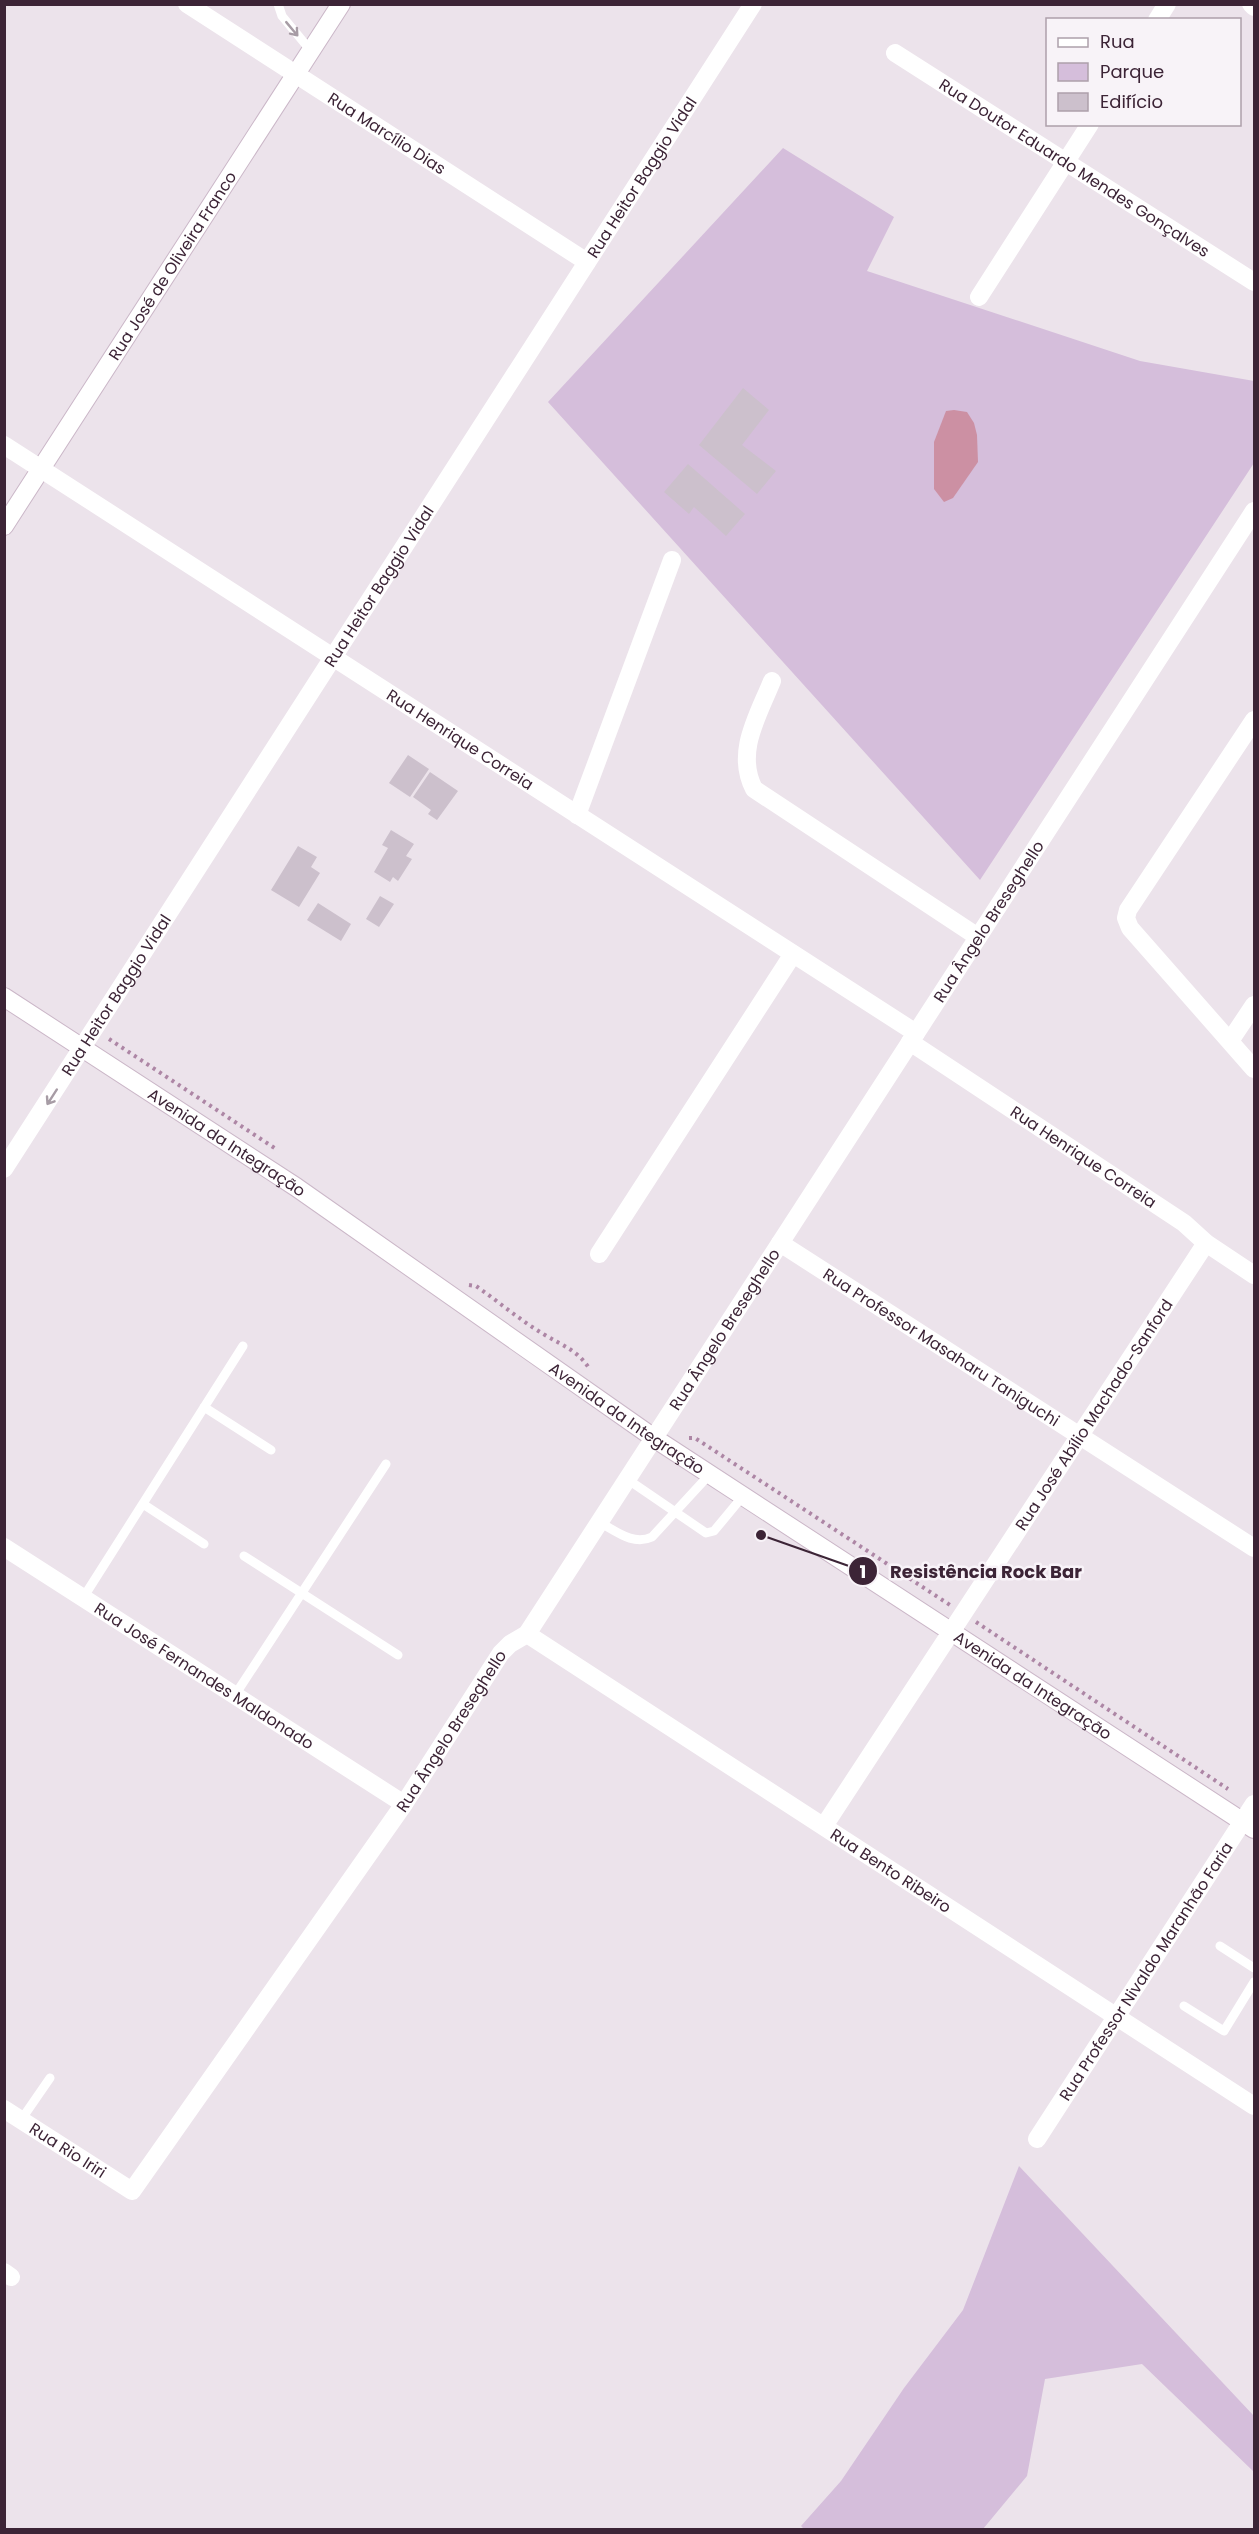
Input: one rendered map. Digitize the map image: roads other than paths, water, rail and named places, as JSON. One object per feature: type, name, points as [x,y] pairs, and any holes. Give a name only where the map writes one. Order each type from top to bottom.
[{"type":"street","name":"Rua Marcílio Dias","points":[[187,4],[587,262]]},
{"type":"street","name":"Rua José de Oliveira Franco","points":[[4,526],[341,4]]},
{"type":"street","name":"Rua Heitor Baggio Vidal","points":[[4,1169],[753,4]]},
{"type":"street","points":[[1158,18],[1167,4]]},
{"type":"street","name":"Rua Doutor Eduardo Mendes Gonçalves","points":[[895,52],[1254,282]]},
{"type":"street","points":[[978,297],[1089,126]]},
{"type":"street","name":"Rua Henrique Correia","points":[[4,445],[793,954],[1184,1223],[1206,1243],[1254,1275]]},
{"type":"street","name":"Rua Ângelo Breseghello","points":[[132,2191],[404,1804],[501,1653],[526,1634],[1254,511]]},
{"type":"street","points":[[577,815],[672,560]]},
{"type":"street","points":[[772,681],[745,750],[750,782],[754,789],[978,937]]},
{"type":"street","points":[[1254,720],[1128,910],[1125,918],[1130,928],[1254,1069]]},
{"type":"street","points":[[599,1254],[793,954]]},
{"type":"street","name":"Avenida da Integração","points":[[4,997],[296,1187],[654,1438],[1249,1825]]},
{"type":"street","points":[[1230,1041],[1254,1005]]},
{"type":"street","name":"Rua Professor Masaharu Taniguchi","points":[[780,1243],[1254,1548]]},
{"type":"street","name":"Rua José Abílio Machado-Sanford","points":[[824,1826],[1206,1243]]},
{"type":"street","name":"Rua José Fernandes Maldonado","points":[[4,1547],[404,1804]]},
{"type":"street","name":"Rua Bento Ribeiro","points":[[526,1634],[1254,2106]]},
{"type":"street","name":"Rua Professor Nivaldo Maranhão Faria","points":[[1037,2139],[1117,2016],[1249,1825],[1254,1804]]},
{"type":"street","name":"Rua Rio Iriri","points":[[4,2109],[132,2191]]},
{"type":"lane","points":[[278,4],[282,16],[311,51]]},
{"type":"lane","points":[[83,1598],[243,1346]]},
{"type":"lane","points":[[204,1407],[271,1450]]},
{"type":"lane","points":[[235,1695],[386,1464]]},
{"type":"lane","points":[[599,1522],[631,1539],[644,1541],[652,1537],[710,1474]]},
{"type":"lane","points":[[627,1479],[674,1512],[710,1533],[743,1496]]},
{"type":"lane","points":[[142,1504],[204,1544]]},
{"type":"lane","points":[[244,1556],[398,1655]]},
{"type":"lane","points":[[1220,1946],[1254,1968]]},
{"type":"lane","points":[[1184,2006],[1224,2031],[1254,1984]]},
{"type":"lane","points":[[21,2120],[50,2078]]},
{"type":"place","name":"Resistência Rock Bar","points":[[761,1535]]}]
